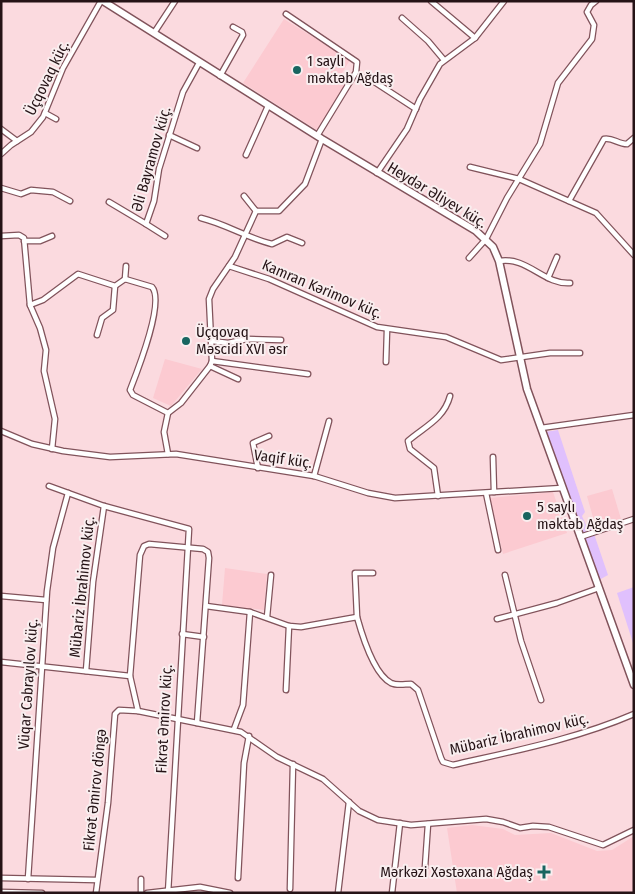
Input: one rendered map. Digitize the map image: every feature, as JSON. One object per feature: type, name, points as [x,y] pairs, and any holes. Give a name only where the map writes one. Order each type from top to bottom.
[{"type":"main road","name":"Heydər Əliyev küç.","points":[[102,1],[268,106],[476,231],[486,239],[500,261],[519,358],[540,428],[634,685]]},
{"type":"street","name":"Üçqovaq küç.","points":[[1,154],[36,127],[45,113],[63,68],[102,1]]},
{"type":"street","points":[[154,33],[175,1]]},
{"type":"street","points":[[431,1],[475,38]]},
{"type":"street","points":[[377,173],[408,129],[425,90],[444,60],[475,38],[504,1]]},
{"type":"street","points":[[469,258],[486,239],[540,144],[558,83],[592,39],[594,25],[587,12],[590,5],[595,1]]},
{"type":"street","points":[[256,211],[280,211],[301,190],[320,138],[356,72],[356,62],[286,14]]},
{"type":"street","points":[[402,18],[428,40],[444,60]]},
{"type":"street","points":[[220,76],[243,35],[242,32],[233,27]]},
{"type":"street","name":"Əli Bayramov küç.","points":[[109,202],[146,224],[154,201],[159,169],[183,92],[199,62]]},
{"type":"street","points":[[368,77],[416,109]]},
{"type":"street","points":[[246,155],[268,106]]},
{"type":"street","points":[[45,113],[56,119]]},
{"type":"street","points":[[1,129],[17,141]]},
{"type":"street","points":[[169,135],[198,148]]},
{"type":"street","points":[[570,201],[604,139],[609,138],[622,144],[627,144],[634,138]]},
{"type":"street","points":[[470,167],[519,179],[570,201],[604,219],[634,255]]},
{"type":"street","points":[[1,188],[21,194],[31,190],[53,192],[70,201]]},
{"type":"street","points":[[244,196],[256,211]]},
{"type":"street","points":[[168,454],[164,432],[168,413],[181,403],[212,361],[209,299],[213,289],[229,266],[256,211]]},
{"type":"street","points":[[201,218],[216,221],[244,236],[272,244],[286,237],[302,243]]},
{"type":"street","points":[[146,224],[165,236]]},
{"type":"street","points":[[1,236],[19,235],[24,241],[27,293],[46,350],[44,371],[55,419],[52,449]]},
{"type":"street","points":[[24,241],[40,241],[52,236]]},
{"type":"street","points":[[548,278],[557,257]]},
{"type":"street","points":[[500,261],[519,262],[561,284],[570,283]]},
{"type":"street","points":[[97,336],[102,318],[113,310],[116,286],[125,279],[126,266]]},
{"type":"street","name":"Kamran Kərimov küç.","points":[[229,266],[269,280],[387,330],[429,333],[456,340],[472,350],[501,360],[550,353],[580,353]]},
{"type":"street","points":[[30,305],[43,300],[78,274],[116,286]]},
{"type":"street","points":[[125,279],[152,287],[156,294],[150,331],[131,393],[168,413]]},
{"type":"street","points":[[386,362],[387,330]]},
{"type":"street","points":[[212,341],[228,343],[247,339],[281,340]]},
{"type":"street","points":[[212,361],[308,374]]},
{"type":"street","points":[[210,366],[238,379]]},
{"type":"street","points":[[438,496],[434,468],[407,445],[408,441],[436,420],[444,411],[450,396]]},
{"type":"street","points":[[540,428],[634,415]]},
{"type":"street","points":[[314,476],[328,421]]},
{"type":"street","name":"Vaqif küç.","points":[[1,431],[32,444],[52,449],[110,457],[168,454],[314,476],[378,496],[404,498],[562,488]]},
{"type":"street","points":[[258,468],[253,443],[269,436]]},
{"type":"street","points":[[494,457],[494,492]]},
{"type":"street","points":[[49,486],[104,506]]},
{"type":"street","name":"Vüqar Cəbrayılov küç.","points":[[28,879],[46,600],[53,548],[68,493]]},
{"type":"street","points":[[486,493],[498,550]]},
{"type":"street","name":"Fikrət Əmirov küç.","points":[[104,506],[184,527],[190,533],[176,720],[168,892]]},
{"type":"street","name":"Mübariz İbrahimov küç.","points":[[86,671],[93,582],[104,506]]},
{"type":"street","points":[[580,536],[634,519]]},
{"type":"street","points":[[197,723],[210,558],[208,552],[203,549],[150,544],[144,546],[140,555],[130,676],[138,711],[176,720],[234,729],[249,736],[266,750],[323,779],[366,815],[378,820],[428,824],[486,819],[520,828],[533,826],[549,827],[603,845],[634,830]]},
{"type":"street","points":[[206,606],[250,612],[289,626],[315,626],[357,618],[355,573],[373,573]]},
{"type":"street","points":[[266,617],[272,575]]},
{"type":"street","points":[[505,575],[514,616],[541,700]]},
{"type":"street","points":[[498,619],[514,616],[599,588]]},
{"type":"street","points":[[1,596],[46,600]]},
{"type":"street","points":[[234,729],[243,705],[250,612]]},
{"type":"street","name":"Mübariz İbrahimov küç.","points":[[357,618],[373,659],[385,678],[398,685],[411,684],[418,690],[441,758],[447,764],[453,765],[565,739],[634,714]]},
{"type":"street","points":[[286,690],[289,626]]},
{"type":"street","points":[[182,634],[204,637]]},
{"type":"street","points":[[1,662],[130,676]]},
{"type":"street","name":"Fikrət Əmirov döngə","points":[[96,893],[108,804],[115,714],[119,710],[138,711]]},
{"type":"street","points":[[238,878],[244,763],[249,736]]},
{"type":"street","points":[[290,889],[293,764]]},
{"type":"street","points":[[338,893],[349,802]]},
{"type":"street","points":[[392,893],[400,823]]},
{"type":"street","points":[[425,867],[428,824]]},
{"type":"street","points":[[1,878],[97,880]]},
{"type":"street","points":[[141,879],[141,893]]},
{"type":"street","points":[[147,893],[200,887],[228,892]]},
{"type":"street","points":[[1,892],[42,893]]},
{"type":"shaded area","name":"1 saylı məktəb Ağdaş","points":[[284,19],[350,60],[337,81],[344,86],[317,130],[243,83]]},
{"type":"shaded area","points":[[165,359],[202,369],[171,406],[153,398]]},
{"type":"shaded area","points":[[558,430],[585,512],[582,516],[586,525],[591,525],[608,575],[599,580],[545,432]]},
{"type":"shaded area","points":[[612,489],[621,519],[596,528],[587,496]]},
{"type":"shaded area","name":"5 saylı məktəb Ağdaş","points":[[553,492],[567,533],[503,554],[490,498]]},
{"type":"shaded area","points":[[225,568],[267,574],[264,610],[222,605]]},
{"type":"shaded area","points":[[634,587],[634,646],[617,593]]},
{"type":"shaded area","name":"Mərkəzi Xəstəxana Ağdaş","points":[[472,825],[503,829],[515,835],[551,833],[597,851],[612,850],[634,836],[634,893],[457,893],[447,828]]},
{"type":"place","name":"1 saylı məktəb Ağdaş","points":[[297,70]]},
{"type":"place","name":"Üçqovaq Məscidi XVI əsr","points":[[186,341]]},
{"type":"place","name":"5 saylı məktəb Ağdaş","points":[[527,516]]},
{"type":"place","name":"Mərkəzi Xəstəxana Ağdaş","points":[[544,872]]}]
